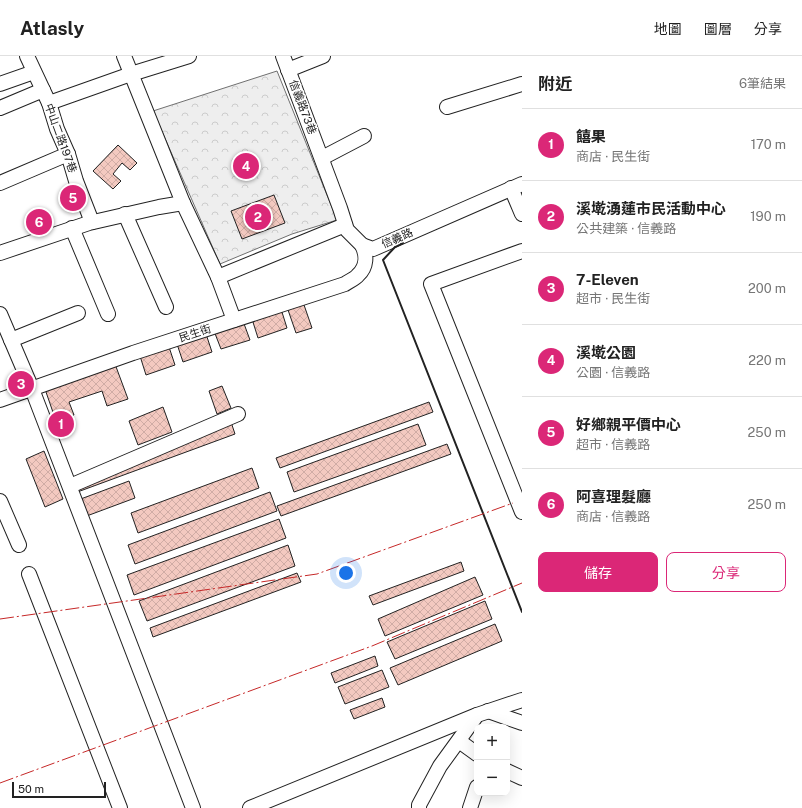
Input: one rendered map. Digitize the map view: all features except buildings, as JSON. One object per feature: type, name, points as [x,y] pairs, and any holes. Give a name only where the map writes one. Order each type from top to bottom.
[{"type":"street","name":"中山二路197巷","points":[[27,56],[46,96],[92,222]]},
{"type":"street","points":[[124,56],[183,204],[218,277],[234,320]]},
{"type":"street","points":[[0,108],[131,74],[189,56]]},
{"type":"street","name":"信義路73巷","points":[[283,56],[322,158]]},
{"type":"street","points":[[288,70],[323,56]]},
{"type":"street","points":[[0,84],[34,72]]},
{"type":"street","points":[[447,107],[522,84]]},
{"type":"street","points":[[362,245],[347,230],[322,158],[364,136]]},
{"type":"street","points":[[0,183],[68,154]]},
{"type":"street","points":[[517,186],[522,214]]},
{"type":"street","name":"信義路","points":[[362,245],[373,248],[517,186]]},
{"type":"street","points":[[0,252],[92,222],[159,207],[183,204]]},
{"type":"street","points":[[126,214],[166,306]]},
{"type":"street","points":[[218,277],[345,225]]},
{"type":"street","points":[[72,228],[108,314]]},
{"type":"street","name":"民生街","points":[[0,400],[133,353],[344,284],[358,276],[364,268],[366,259],[365,251],[362,245]]},
{"type":"street","points":[[522,251],[431,284],[522,512]]},
{"type":"street","points":[[11,340],[78,313]]},
{"type":"street","points":[[0,314],[32,389],[70,486],[193,808]]},
{"type":"street","points":[[70,486],[238,414]]},
{"type":"street","points":[[0,501],[19,545]]},
{"type":"street","points":[[29,574],[120,808]]},
{"type":"street","points":[[250,808],[483,713],[522,700]]},
{"type":"street","points":[[483,713],[522,722]]},
{"type":"street","points":[[418,808],[440,766],[483,713]]},
{"type":"street","points":[[459,741],[474,752]]},
{"type":"street","points":[[510,772],[522,778]]},
{"type":"street","points":[[470,808],[474,796]]},
{"type":"green space","points":[[277,71],[337,220],[292,234],[220,264],[153,111]]},
{"type":"wall","points":[[403,243],[395,247],[383,260],[522,612]]},
{"type":"power","points":[[0,619],[317,574],[513,503]]},
{"type":"power","points":[[0,783],[372,646],[522,583]]},
{"type":"place","name":"溪墘公園","points":[[246,166]]},
{"type":"place","name":"好鄉親平價中心","points":[[73,198]]},
{"type":"place","name":"溪墘湧蓮市民活動中心","points":[[258,217]]},
{"type":"place","name":"阿喜理髮廳","points":[[39,222]]},
{"type":"place","name":"7-Eleven","points":[[21,384]]},
{"type":"place","name":"饎果","points":[[61,424]]}]
